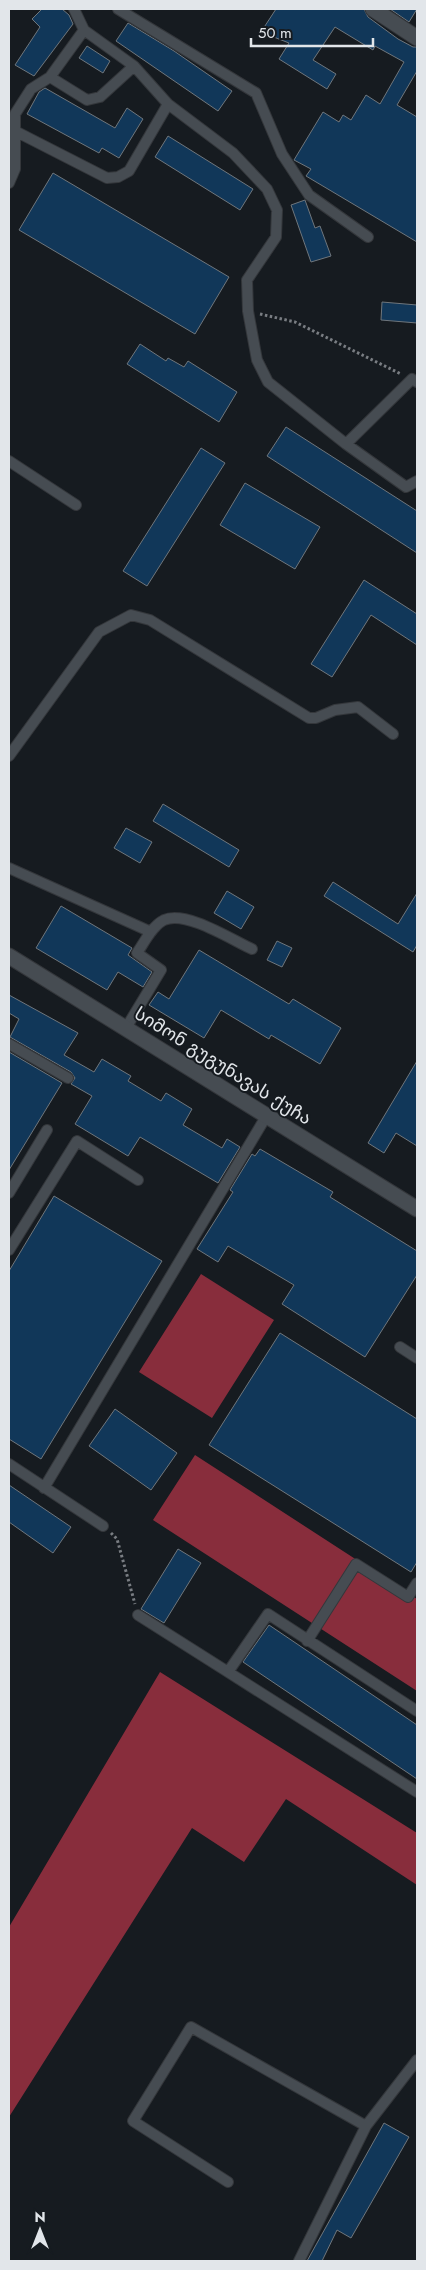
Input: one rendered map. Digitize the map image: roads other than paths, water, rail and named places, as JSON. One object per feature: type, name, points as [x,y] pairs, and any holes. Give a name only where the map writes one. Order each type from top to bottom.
[{"type":"main road","points":[[373,9],[417,38]]},
{"type":"main road","name":"სიმონ გუგუნავას ქუჩა","points":[[9,956],[417,1209]]},
{"type":"lane","points":[[74,9],[84,30],[134,66],[168,104],[233,152],[266,189],[277,210],[276,237],[247,280],[248,311],[257,360],[268,382],[346,444],[406,487],[417,481]]},
{"type":"lane","points":[[118,9],[256,93],[282,154],[309,195],[368,237]]},
{"type":"lane","points":[[9,183],[15,169],[13,130],[15,114],[31,89],[50,77],[84,30]]},
{"type":"lane","points":[[50,77],[87,100],[94,100],[100,97],[134,66]]},
{"type":"lane","points":[[13,130],[106,178],[118,176],[130,171],[168,104]]},
{"type":"lane","points":[[346,444],[414,380]]},
{"type":"lane","points":[[9,461],[76,505]]},
{"type":"lane","points":[[9,756],[99,632],[131,615],[150,620],[309,718],[316,718],[334,710],[358,707],[393,734]]},
{"type":"lane","points":[[9,868],[151,932]]},
{"type":"lane","points":[[126,1028],[161,970],[137,953],[151,932],[165,920],[186,918],[252,949]]},
{"type":"lane","points":[[9,1044],[68,1078]]},
{"type":"lane","points":[[44,1488],[266,1115]]},
{"type":"lane","points":[[9,1193],[47,1130]]},
{"type":"lane","points":[[9,1250],[77,1141],[138,1180]]},
{"type":"lane","points":[[400,1346],[417,1358]]},
{"type":"lane","points":[[9,1464],[103,1526]]},
{"type":"lane","points":[[307,1640],[356,1564],[408,1597],[417,1583]]},
{"type":"lane","points":[[228,1672],[268,1614],[417,1711]]},
{"type":"lane","points":[[138,1615],[417,1792]]},
{"type":"lane","points":[[228,2182],[133,2121],[191,2027],[366,2126]]},
{"type":"lane","points":[[299,2261],[366,2126],[417,2060]]}]
